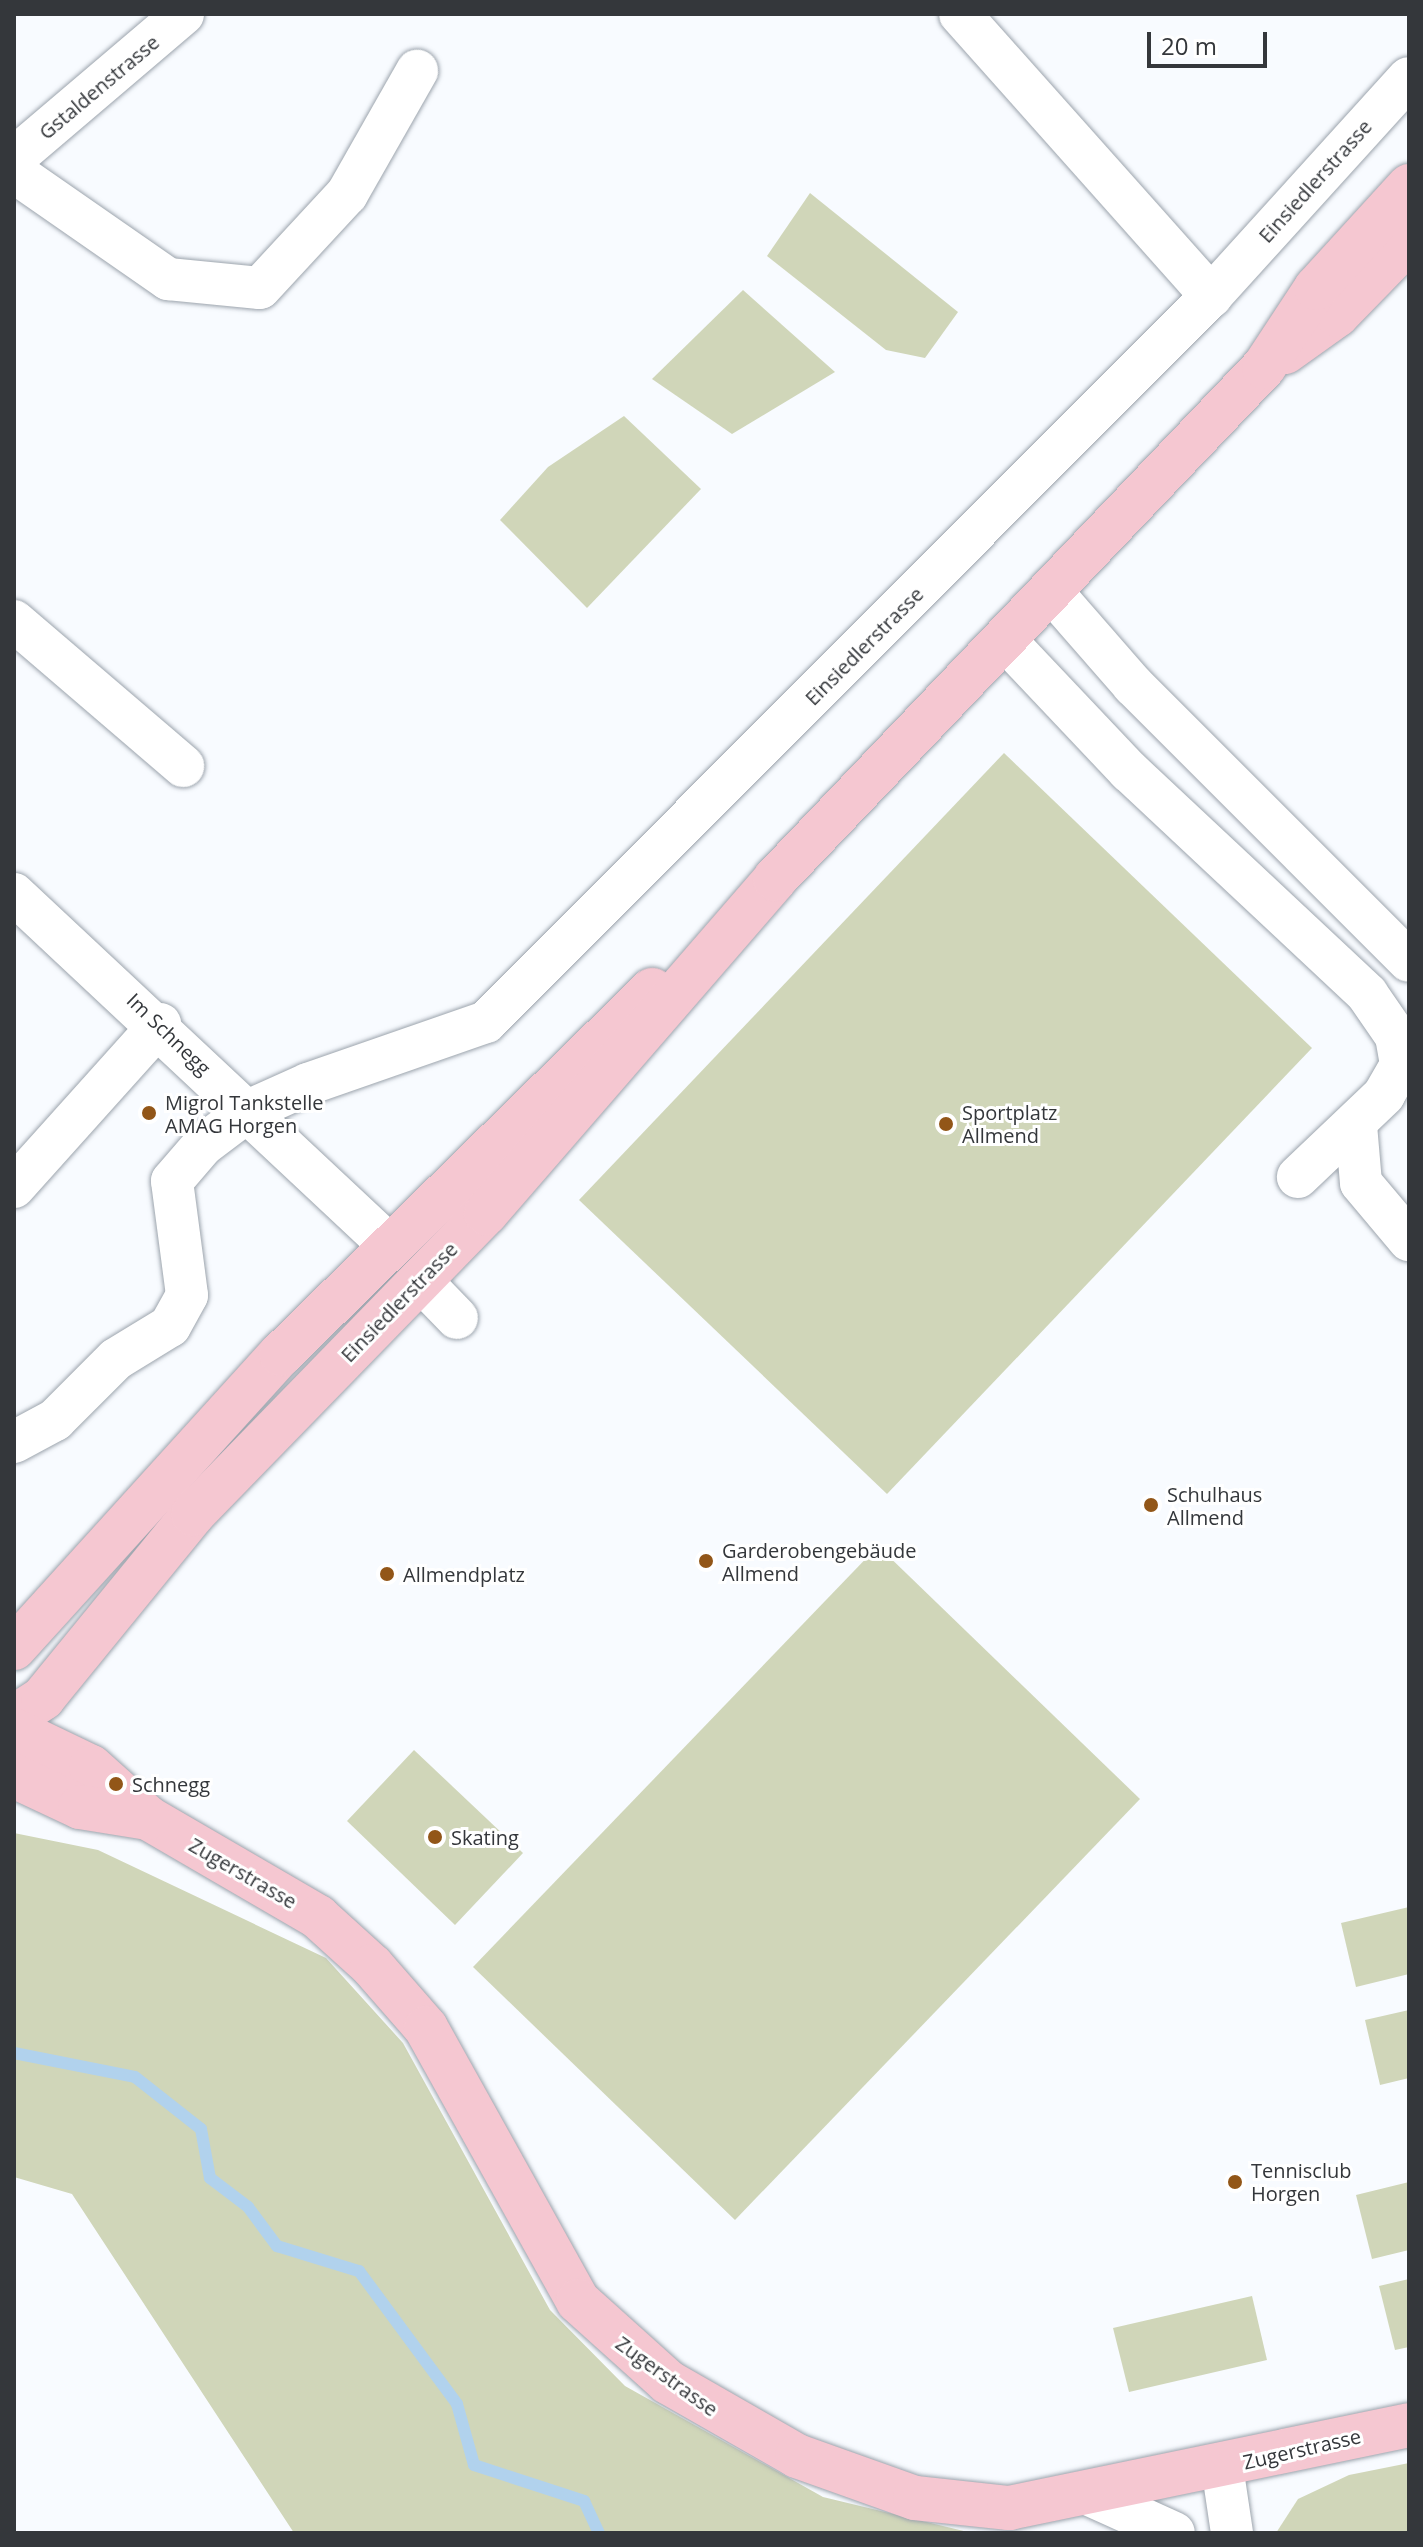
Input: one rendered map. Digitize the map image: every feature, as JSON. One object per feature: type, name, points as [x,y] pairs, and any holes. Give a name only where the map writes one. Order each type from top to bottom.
[{"type":"main road","name":"Einsiedlerstrasse","points":[[14,1717],[43,1698],[193,1514],[420,1280],[607,1078],[775,879],[1264,367],[1316,288],[1409,186]]},
{"type":"main road","name":"Einsiedlerstrasse","points":[[1264,367],[1337,315],[1409,241]]},
{"type":"main road","name":"Einsiedlerstrasse","points":[[14,1648],[390,1246],[579,1056],[775,879]]},
{"type":"main road","points":[[390,1246],[420,1280]]},
{"type":"main road","name":"Zugerstrasse","points":[[14,1730],[91,1767],[148,1818],[318,1917],[372,1966],[426,2028],[578,2301],[668,2382],[797,2456],[915,2498],[1009,2508],[1090,2495],[1409,2425]]},
{"type":"main road","name":"Zugerstrasse","points":[[14,1776],[80,1807],[148,1818]]},
{"type":"street","name":"Gstaldenstrasse","points":[[14,158],[183,14]]},
{"type":"street","points":[[960,14],[1211,296]]},
{"type":"street","points":[[14,172],[168,279],[260,288],[347,194],[417,71]]},
{"type":"street","name":"Einsiedlerstrasse","points":[[248,1111],[486,1022],[1211,296],[1409,78]]},
{"type":"street","points":[[1051,591],[1133,685],[1409,961]]},
{"type":"street","points":[[14,621],[183,766]]},
{"type":"street","points":[[1004,639],[1129,771],[1367,994],[1396,1036],[1401,1065],[1356,1125],[1298,1177]]},
{"type":"street","name":"Im Schnegg","points":[[14,894],[160,1024],[390,1246]]},
{"type":"street","points":[[14,1187],[160,1024]]},
{"type":"street","points":[[14,1442],[55,1420],[116,1359],[170,1326],[187,1295],[172,1181],[248,1111]]},
{"type":"street","points":[[1356,1125],[1361,1183],[1409,1240]]},
{"type":"street","points":[[420,1280],[457,1318]]},
{"type":"street","points":[[1222,2466],[1232,2533]]},
{"type":"street","points":[[1090,2495],[1174,2533]]},
{"type":"green space","points":[[810,193],[958,312],[925,358],[886,350],[767,256]]},
{"type":"green space","points":[[743,290],[835,372],[732,434],[652,379]]},
{"type":"green space","points":[[624,416],[701,489],[587,608],[500,520],[548,467]]},
{"type":"green space","name":"Sportplatz Allmend","points":[[1004,753],[1312,1048],[887,1494],[579,1200]]},
{"type":"green space","points":[[878,1546],[1140,1799],[735,2220],[473,1967]]},
{"type":"green space","name":"Skating","points":[[414,1750],[523,1853],[455,1925],[347,1821]]},
{"type":"green space","points":[[14,1833],[98,1850],[326,1958],[403,2043],[550,2310],[625,2386],[823,2497],[972,2533],[294,2533],[72,2194],[14,2177]]},
{"type":"green space","points":[[1409,1907],[1409,1974],[1356,1987],[1341,1923]]},
{"type":"green space","points":[[1409,2010],[1409,2078],[1380,2085],[1365,2020]]},
{"type":"green space","points":[[1409,2182],[1409,2250],[1372,2259],[1356,2195]]},
{"type":"green space","points":[[1409,2279],[1409,2347],[1395,2350],[1379,2286]]},
{"type":"green space","points":[[1252,2296],[1267,2360],[1129,2392],[1113,2328]]},
{"type":"green space","points":[[1409,2463],[1409,2533],[1276,2533],[1298,2499],[1349,2475]]},
{"type":"waterway","points":[[14,2053],[135,2077],[201,2129],[210,2178],[248,2207],[277,2246],[359,2271],[457,2404],[474,2465],[584,2501],[599,2533]]},
{"type":"place","name":"Migrol Tankstelle AMAG Horgen","points":[[149,1113]]},
{"type":"place","name":"Sportplatz Allmend","points":[[946,1124]]},
{"type":"place","name":"Schulhaus Allmend","points":[[1151,1505]]},
{"type":"place","name":"Garderobengebäude Allmend","points":[[706,1561]]},
{"type":"place","name":"Allmendplatz","points":[[387,1574]]},
{"type":"place","name":"Schnegg","points":[[116,1784]]},
{"type":"place","name":"Skating","points":[[435,1837]]},
{"type":"place","name":"Tennisclub Horgen","points":[[1235,2182]]}]
